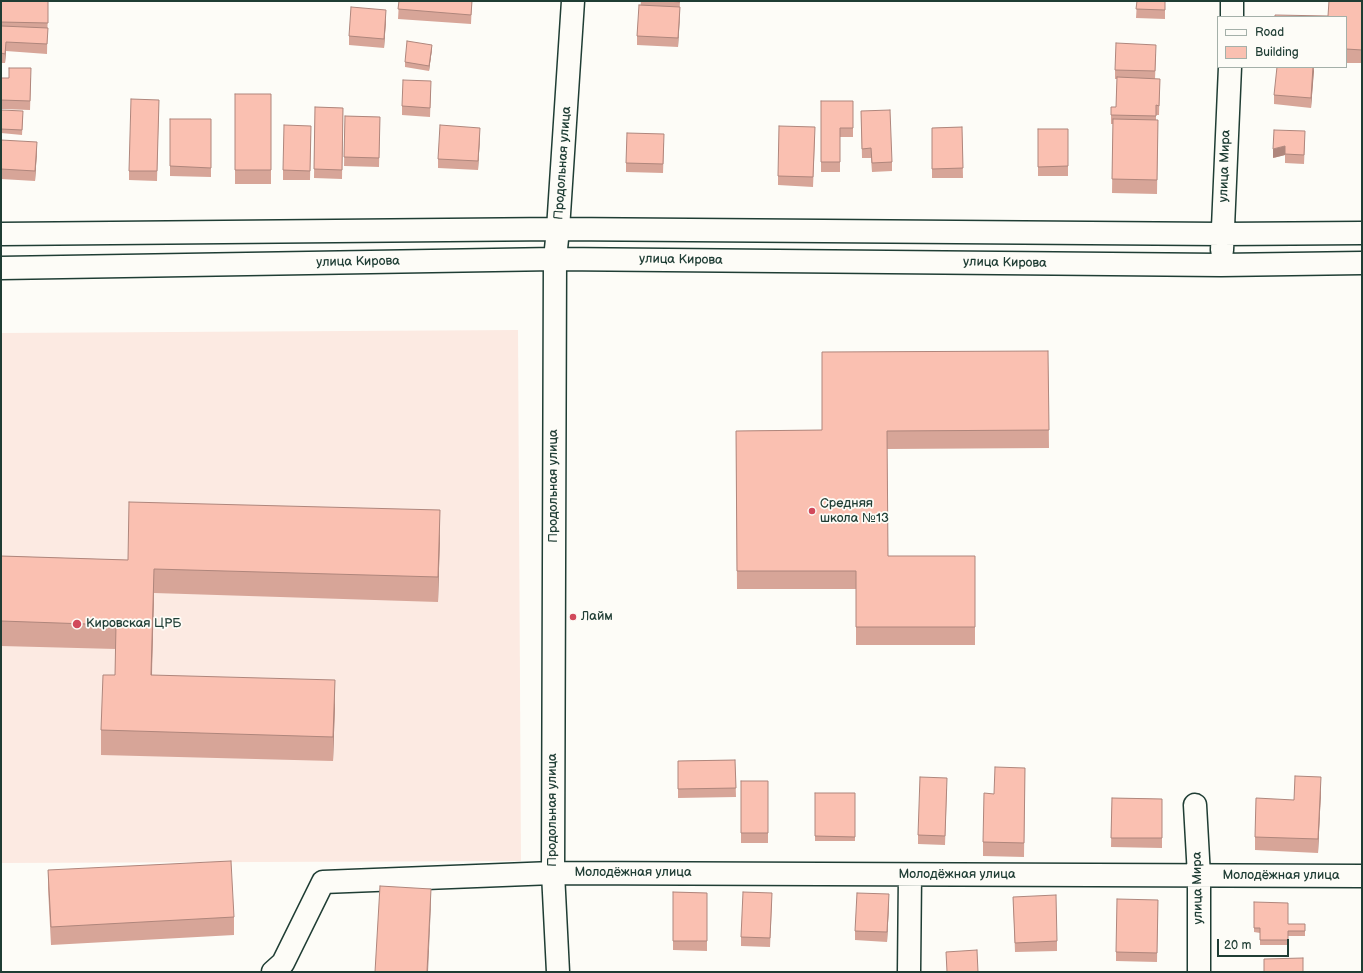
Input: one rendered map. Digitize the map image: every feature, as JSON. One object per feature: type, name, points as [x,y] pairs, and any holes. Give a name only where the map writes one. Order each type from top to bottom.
[{"type":"street","name":"Продольная улица","points":[[558,972],[553,873],[555,259],[573,1]]},
{"type":"street","points":[[1232,1],[1232,16]]},
{"type":"street","name":"улица Мира","points":[[1221,265],[1230,68]]},
{"type":"street","points":[[1,234],[558,229],[1222,234],[1362,233]]},
{"type":"street","name":"улица Кирова","points":[[1,268],[555,259],[1221,265],[1362,263]]},
{"type":"street","name":"улица Мира","points":[[1195,805],[1199,876],[1199,972]]},
{"type":"street","name":"Молодёжная улица","points":[[280,969],[323,882],[553,873],[1362,876]]},
{"type":"street","points":[[909,972],[910,875]]},
{"type":"shaded area","points":[[518,330],[521,861],[1,863],[1,333]]},
{"type":"building","points":[[1,1],[48,1],[48,23],[1,22]]},
{"type":"building","points":[[399,1],[472,1],[471,15],[398,9]]},
{"type":"building","points":[[1137,1],[1165,1],[1165,10],[1136,9]]},
{"type":"building","points":[[1329,1],[1362,1],[1362,50],[1347,49],[1347,16],[1328,16]]},
{"type":"building","points":[[639,5],[680,7],[678,38],[637,36]]},
{"type":"building","points":[[351,7],[386,10],[384,39],[349,36]]},
{"type":"building","points":[[1275,15],[1328,16],[1275,16]]},
{"type":"building","points":[[1,26],[48,28],[47,44],[6,42],[5,54],[1,53]]},
{"type":"building","points":[[407,41],[432,45],[429,66],[405,62]]},
{"type":"building","points":[[1116,43],[1156,45],[1155,71],[1115,70]]},
{"type":"building","points":[[9,68],[31,68],[30,101],[1,100],[1,78],[9,78]]},
{"type":"building","points":[[1277,68],[1313,68],[1311,98],[1274,95]]},
{"type":"building","points":[[1117,77],[1160,79],[1159,106],[1156,105],[1156,116],[1111,115],[1111,107],[1116,107]]},
{"type":"building","points":[[403,80],[431,81],[430,108],[402,106]]},
{"type":"building","points":[[235,94],[271,94],[271,170],[235,170]]},
{"type":"building","points":[[131,99],[159,100],[157,171],[129,171]]},
{"type":"building","points":[[821,101],[853,101],[853,128],[840,128],[840,162],[821,162]]},
{"type":"building","points":[[315,107],[343,108],[342,170],[314,169]]},
{"type":"building","points":[[1,110],[23,111],[22,130],[1,129]]},
{"type":"building","points":[[890,110],[892,162],[872,163],[871,148],[862,149],[861,111]]},
{"type":"building","points":[[345,116],[380,117],[379,158],[344,157]]},
{"type":"building","points":[[170,119],[211,119],[211,168],[170,166]]},
{"type":"building","points":[[1113,119],[1158,120],[1157,180],[1112,179]]},
{"type":"building","points":[[284,125],[311,126],[310,171],[283,170]]},
{"type":"building","points":[[440,125],[480,128],[478,161],[438,159]]},
{"type":"building","points":[[779,126],[815,127],[813,177],[778,176]]},
{"type":"building","points":[[962,127],[963,168],[932,169],[932,128]]},
{"type":"building","points":[[1038,129],[1068,129],[1068,166],[1038,167]]},
{"type":"building","points":[[1274,130],[1305,131],[1304,155],[1285,154],[1285,146],[1273,149]]},
{"type":"building","points":[[627,133],[664,134],[663,164],[626,163]]},
{"type":"building","points":[[1,140],[37,142],[35,171],[1,169]]},
{"type":"building","name":"Средняя школа №13","points":[[1048,351],[1049,430],[887,431],[888,556],[975,556],[975,627],[856,627],[856,571],[737,571],[736,431],[822,430],[822,352]]},
{"type":"building","name":"Кировская ЦРБ","points":[[129,502],[440,510],[438,577],[154,569],[151,675],[335,680],[333,737],[101,730],[103,675],[115,675],[116,625],[1,621],[1,556],[128,560]]},
{"type":"building","points":[[735,760],[736,788],[678,789],[678,761]]},
{"type":"building","points":[[995,767],[1025,768],[1024,843],[983,842],[984,793],[994,794]]},
{"type":"building","points":[[1295,776],[1321,777],[1318,839],[1255,837],[1256,798],[1294,800]]},
{"type":"building","points":[[920,777],[947,778],[945,836],[918,835]]},
{"type":"building","points":[[741,781],[768,781],[768,833],[741,833]]},
{"type":"building","points":[[815,793],[855,793],[855,837],[815,836]]},
{"type":"building","points":[[1112,798],[1162,799],[1162,838],[1111,838]]},
{"type":"building","points":[[231,861],[234,917],[51,927],[48,870]]},
{"type":"building","points":[[380,886],[431,889],[427,972],[375,972]]},
{"type":"building","points":[[673,892],[707,893],[707,941],[673,941]]},
{"type":"building","points":[[743,892],[772,893],[770,938],[741,937]]},
{"type":"building","points":[[857,893],[889,894],[887,932],[855,931]]},
{"type":"building","points":[[1056,895],[1057,941],[1015,943],[1013,897]]},
{"type":"building","points":[[1117,899],[1158,900],[1157,953],[1116,952]]},
{"type":"building","points":[[1254,902],[1288,903],[1288,924],[1305,924],[1305,931],[1288,931],[1288,940],[1260,940],[1260,928],[1254,928]]},
{"type":"building","points":[[977,950],[978,972],[947,972],[946,952]]},
{"type":"building","points":[[1303,958],[1303,972],[1264,972],[1264,959]]},
{"type":"place","name":"Средняя школа №13","points":[[812,511]]},
{"type":"place","name":"Лайм","points":[[573,617]]},
{"type":"place","name":"Кировская ЦРБ","points":[[77,624]]}]
